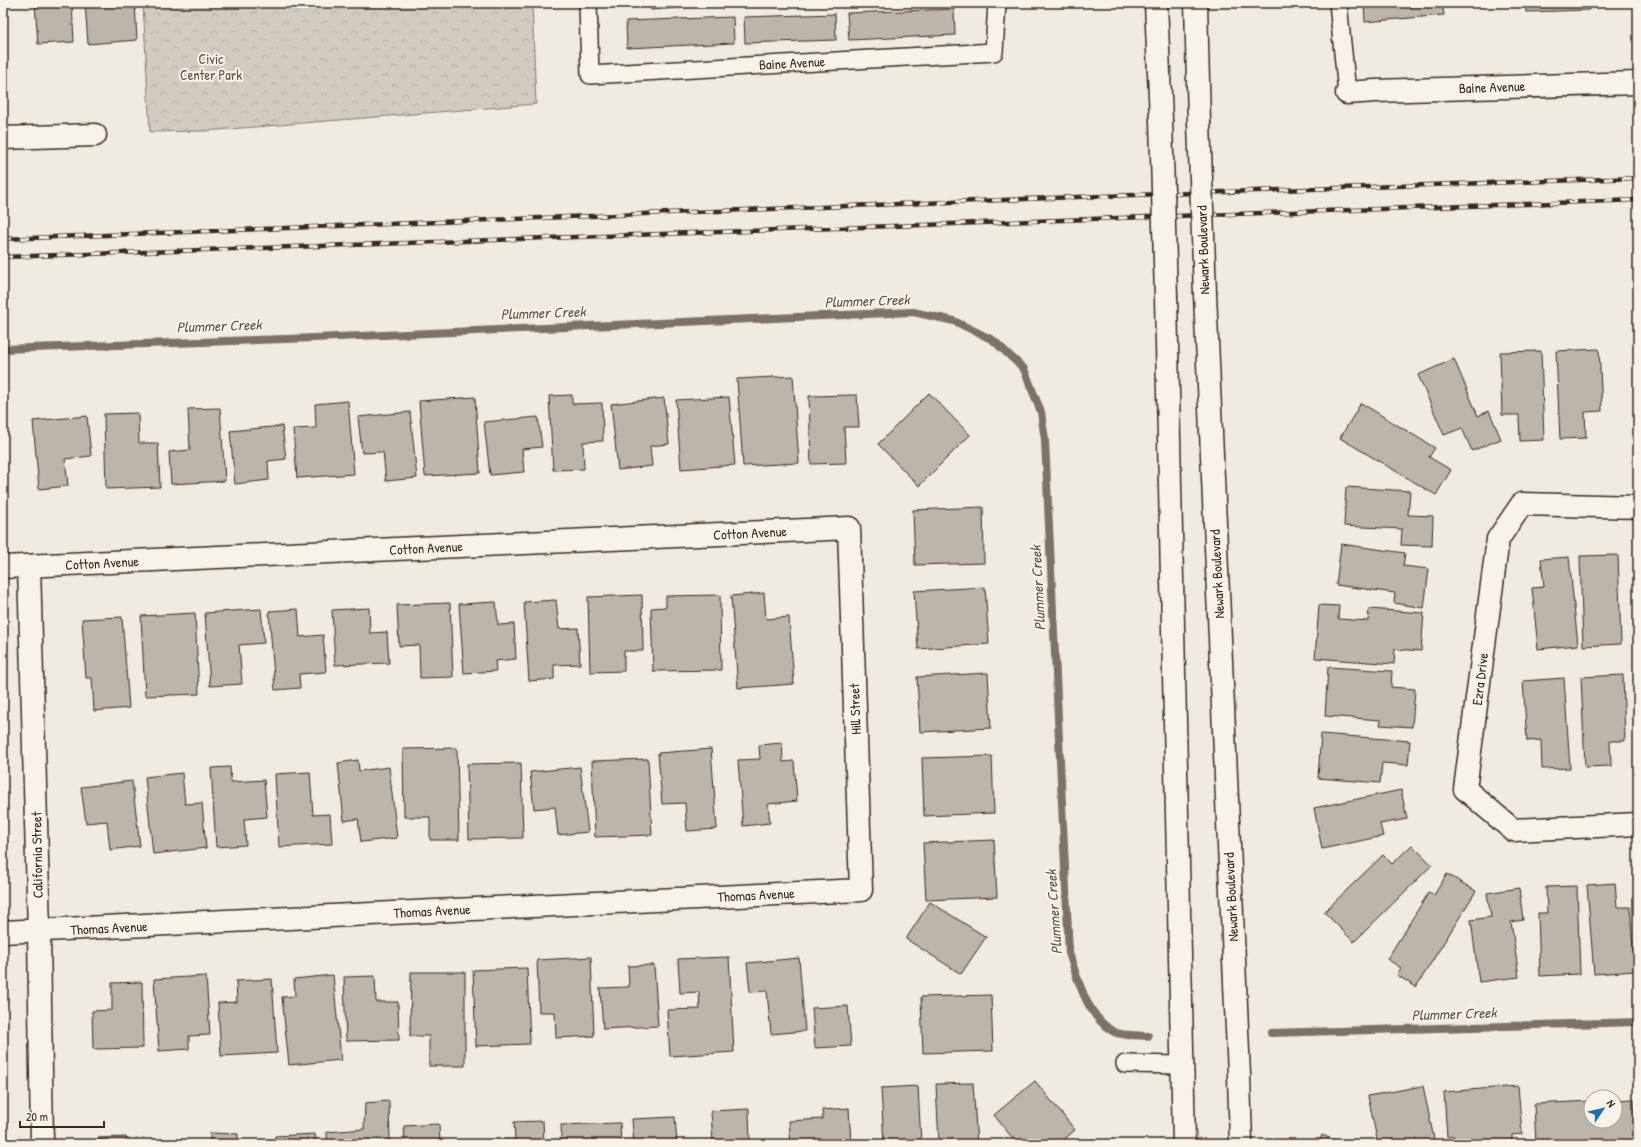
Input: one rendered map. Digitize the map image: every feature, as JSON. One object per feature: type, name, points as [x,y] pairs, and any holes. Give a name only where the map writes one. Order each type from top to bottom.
[{"type":"street","points":[[1156,3],[1166,297],[1184,1144]]},
{"type":"street","name":"Newark Boulevard","points":[[1196,3],[1205,294],[1239,1067],[1241,1144]]},
{"type":"street","name":"Baine Avenue","points":[[1347,93],[1638,83]]},
{"type":"street","points":[[3,138],[95,135]]},
{"type":"street","name":"Ezra Drive","points":[[1638,507],[1522,504],[1498,540],[1465,789],[1513,830],[1638,824]]},
{"type":"street","name":"Cotton Avenue","points":[[3,567],[849,528]]},
{"type":"street","name":"Hill Street","points":[[849,528],[861,890]]},
{"type":"street","name":"California Street","points":[[29,566],[39,932],[42,1144]]},
{"type":"street","name":"Thomas Avenue","points":[[3,932],[39,932],[861,890]]},
{"type":"lane","name":"Baine Avenue","points":[[588,3],[590,75],[994,52],[997,3]]},
{"type":"lane","points":[[1338,3],[1347,93]]},
{"type":"lane","points":[[1125,1064],[1183,1065]]},
{"type":"green space","name":"Civic Center Park","points":[[143,3],[532,3],[536,104],[205,131],[150,132]]},
{"type":"building","points":[[35,3],[72,3],[74,42],[38,44]]},
{"type":"building","points":[[85,3],[135,3],[137,40],[88,44]]},
{"type":"building","points":[[651,3],[716,3],[716,5],[651,10]]},
{"type":"building","points":[[1364,3],[1442,3],[1444,15],[1365,22]]},
{"type":"building","points":[[1525,3],[1588,3],[1589,10],[1526,12]]},
{"type":"building","points":[[954,9],[955,35],[849,40],[847,13]]},
{"type":"building","points":[[835,14],[836,40],[745,43],[744,17]]},
{"type":"building","points":[[733,17],[734,43],[627,48],[626,21]]},
{"type":"building","points":[[1599,349],[1602,411],[1585,412],[1586,438],[1560,439],[1556,351]]},
{"type":"building","points":[[1541,351],[1544,440],[1520,441],[1519,415],[1502,415],[1500,352]]},
{"type":"building","points":[[1454,359],[1478,416],[1489,411],[1501,439],[1472,451],[1462,428],[1444,435],[1418,375]]},
{"type":"building","points":[[793,376],[799,463],[743,466],[737,379]]},
{"type":"building","points":[[929,393],[970,435],[919,486],[878,444]]},
{"type":"building","points":[[572,395],[572,404],[602,403],[603,441],[583,442],[584,469],[553,470],[549,396]]},
{"type":"building","points":[[857,395],[859,427],[844,427],[846,463],[811,464],[809,396]]},
{"type":"building","points":[[475,397],[480,473],[425,476],[419,401]]},
{"type":"building","points":[[729,397],[735,465],[681,469],[676,400]]},
{"type":"building","points":[[664,398],[669,444],[650,446],[652,466],[618,470],[611,404]]},
{"type":"building","points":[[348,401],[354,474],[297,478],[293,429],[316,428],[315,404]]},
{"type":"building","points":[[1361,403],[1435,448],[1429,457],[1451,470],[1436,495],[1340,438]]},
{"type":"building","points":[[220,408],[225,481],[171,484],[169,452],[190,450],[188,409]]},
{"type":"building","points":[[410,412],[417,478],[386,481],[383,452],[362,453],[358,417]]},
{"type":"building","points":[[138,413],[139,443],[158,443],[160,487],[106,489],[104,414]]},
{"type":"building","points":[[87,416],[91,456],[65,459],[68,486],[39,489],[33,421]]},
{"type":"building","points":[[538,417],[542,447],[522,449],[524,472],[490,475],[484,422]]},
{"type":"building","points":[[282,426],[286,459],[268,461],[269,480],[235,484],[230,431]]},
{"type":"building","points":[[1346,487],[1410,491],[1408,515],[1433,516],[1432,546],[1401,545],[1402,529],[1344,526]]},
{"type":"building","points":[[983,507],[984,563],[915,565],[913,510]]},
{"type":"building","points":[[1341,544],[1405,553],[1403,566],[1429,569],[1424,608],[1394,603],[1395,593],[1336,585]]},
{"type":"building","points":[[1618,555],[1621,644],[1583,646],[1580,556]]},
{"type":"building","points":[[1569,557],[1578,645],[1538,649],[1532,588],[1544,587],[1541,559]]},
{"type":"building","points":[[985,587],[989,644],[918,649],[914,591]]},
{"type":"building","points":[[764,593],[766,619],[789,617],[794,684],[738,688],[731,596]]},
{"type":"building","points":[[642,595],[643,651],[624,651],[624,671],[590,672],[588,597]]},
{"type":"building","points":[[720,595],[721,670],[653,671],[651,608],[666,607],[666,596]]},
{"type":"building","points":[[556,600],[559,629],[578,628],[580,664],[554,665],[554,679],[529,681],[524,602]]},
{"type":"building","points":[[496,602],[498,625],[514,624],[516,659],[495,661],[496,671],[464,673],[459,604]]},
{"type":"building","points":[[450,603],[453,677],[420,678],[419,645],[399,646],[397,605]]},
{"type":"building","points":[[1319,605],[1339,606],[1338,619],[1368,621],[1369,609],[1424,613],[1421,651],[1395,649],[1394,664],[1315,658]]},
{"type":"building","points":[[369,608],[370,633],[387,632],[389,663],[335,665],[332,610]]},
{"type":"building","points":[[261,609],[264,643],[239,645],[242,684],[210,686],[205,613]]},
{"type":"building","points":[[298,609],[300,637],[323,635],[326,672],[299,674],[300,688],[275,690],[269,611]]},
{"type":"building","points":[[195,613],[199,694],[145,696],[141,616]]},
{"type":"building","points":[[122,617],[129,708],[94,711],[92,678],[86,678],[82,619]]},
{"type":"building","points":[[1328,667],[1392,671],[1391,687],[1415,689],[1412,727],[1380,725],[1381,720],[1325,716]]},
{"type":"building","points":[[988,673],[991,728],[920,732],[917,677]]},
{"type":"building","points":[[1623,675],[1625,741],[1610,741],[1611,766],[1585,767],[1581,677]]},
{"type":"building","points":[[1564,678],[1570,768],[1542,769],[1541,740],[1527,741],[1523,681]]},
{"type":"building","points":[[1321,734],[1410,741],[1408,765],[1382,763],[1380,783],[1318,778]]},
{"type":"building","points":[[782,743],[783,762],[794,761],[797,801],[768,804],[770,823],[743,826],[738,760],[760,759],[759,745]]},
{"type":"building","points":[[457,748],[459,840],[430,840],[430,817],[404,817],[403,749]]},
{"type":"building","points":[[711,749],[717,829],[687,831],[685,803],[662,804],[658,753]]},
{"type":"building","points":[[992,756],[994,813],[924,816],[922,758]]},
{"type":"building","points":[[648,759],[652,835],[595,837],[592,761]]},
{"type":"building","points":[[358,760],[359,771],[389,767],[397,838],[361,842],[358,819],[344,821],[338,763]]},
{"type":"building","points":[[521,763],[523,838],[469,839],[467,764]]},
{"type":"building","points":[[230,767],[231,782],[264,780],[267,817],[244,819],[246,845],[216,847],[211,768]]},
{"type":"building","points":[[580,767],[588,832],[558,835],[555,807],[534,809],[530,772]]},
{"type":"building","points":[[310,772],[313,815],[330,814],[332,844],[279,847],[275,774]]},
{"type":"building","points":[[182,773],[185,804],[202,803],[206,848],[153,854],[145,777]]},
{"type":"building","points":[[132,781],[140,846],[110,850],[107,821],[86,823],[81,787]]},
{"type":"building","points":[[1401,790],[1407,819],[1380,824],[1383,836],[1322,849],[1314,808]]},
{"type":"building","points":[[994,840],[997,897],[926,900],[923,843]]},
{"type":"building","points":[[1412,845],[1432,865],[1354,942],[1324,912],[1383,855],[1392,864]]},
{"type":"building","points":[[1447,874],[1476,891],[1416,987],[1397,975],[1401,968],[1387,959],[1429,892],[1434,895]]},
{"type":"building","points":[[1615,883],[1617,907],[1630,907],[1635,971],[1594,974],[1587,885]]},
{"type":"building","points":[[1577,886],[1580,974],[1540,976],[1538,913],[1547,913],[1546,887]]},
{"type":"building","points":[[1519,888],[1523,920],[1511,922],[1519,977],[1479,982],[1471,920],[1491,917],[1487,893]]},
{"type":"building","points":[[930,902],[986,937],[961,974],[906,939]]},
{"type":"building","points":[[591,957],[594,1036],[556,1038],[555,1012],[539,1012],[537,960]]},
{"type":"building","points":[[729,957],[734,1052],[670,1056],[667,1010],[700,1009],[699,992],[680,993],[678,959]]},
{"type":"building","points":[[799,958],[805,1031],[771,1034],[767,991],[750,992],[747,963]]},
{"type":"building","points":[[654,965],[658,1026],[603,1029],[600,988],[629,987],[628,966]]},
{"type":"building","points":[[527,968],[530,1044],[476,1046],[473,970]]},
{"type":"building","points":[[411,972],[465,972],[465,1066],[429,1066],[429,1036],[410,1036]]},
{"type":"building","points":[[333,975],[341,1060],[289,1065],[282,997],[295,996],[294,979]]},
{"type":"building","points":[[206,976],[210,1035],[189,1036],[189,1049],[159,1051],[154,979]]},
{"type":"building","points":[[375,976],[376,1002],[398,1002],[399,1040],[346,1041],[344,977]]},
{"type":"building","points":[[272,979],[277,1053],[221,1056],[218,1003],[237,1002],[236,981]]},
{"type":"building","points":[[142,982],[143,1048],[93,1049],[92,1011],[112,1010],[112,983]]},
{"type":"building","points":[[991,995],[993,1051],[923,1053],[921,997]]},
{"type":"building","points":[[848,1006],[851,1046],[815,1048],[812,1008]]},
{"type":"building","points":[[1035,1081],[1075,1130],[1059,1144],[1010,1144],[1014,1140],[994,1115]]},
{"type":"building","points":[[973,1083],[977,1144],[939,1144],[936,1084]]},
{"type":"building","points":[[918,1086],[921,1144],[884,1144],[881,1088]]},
{"type":"building","points":[[1423,1086],[1435,1144],[1378,1144],[1368,1096]]},
{"type":"building","points":[[1518,1086],[1522,1134],[1512,1135],[1512,1144],[1455,1144],[1454,1136],[1447,1137],[1444,1092]]},
{"type":"building","points":[[1634,1099],[1636,1144],[1536,1144],[1534,1104],[1583,1101],[1583,1129],[1623,1129],[1623,1100]]},
{"type":"building","points":[[389,1101],[390,1144],[327,1144],[327,1132],[364,1129],[365,1103]]},
{"type":"building","points":[[849,1108],[851,1144],[791,1144],[789,1121],[823,1119],[822,1110]]},
{"type":"building","points":[[749,1109],[750,1143],[773,1142],[773,1144],[713,1144],[711,1111]]},
{"type":"building","points":[[675,1117],[677,1142],[694,1141],[695,1144],[634,1144],[632,1119]]},
{"type":"building","points":[[543,1121],[544,1144],[483,1144],[483,1141],[515,1140],[514,1122]]},
{"type":"building","points":[[620,1123],[621,1144],[562,1144],[561,1125]]},
{"type":"building","points":[[439,1124],[440,1144],[405,1144],[404,1126]]},
{"type":"building","points":[[210,1133],[238,1134],[238,1144],[210,1144]]},
{"type":"building","points":[[315,1134],[316,1144],[275,1144],[275,1136]]},
{"type":"building","points":[[1322,1135],[1345,1144],[1318,1144]]},
{"type":"building","points":[[126,1137],[126,1144],[98,1144],[98,1138]]},
{"type":"waterway","name":"Plummer Creek","points":[[3,349],[314,338],[913,312],[954,321],[993,340],[1024,369],[1041,412],[1045,440],[1069,953],[1080,986],[1090,1008],[1097,1017],[1114,1032],[1126,1035],[1148,1036]]},
{"type":"waterway","name":"Plummer Creek","points":[[1271,1033],[1638,1022]]},
{"type":"railway","points":[[3,239],[1103,196],[1638,178]]},
{"type":"railway","points":[[3,257],[1638,200]]}]
